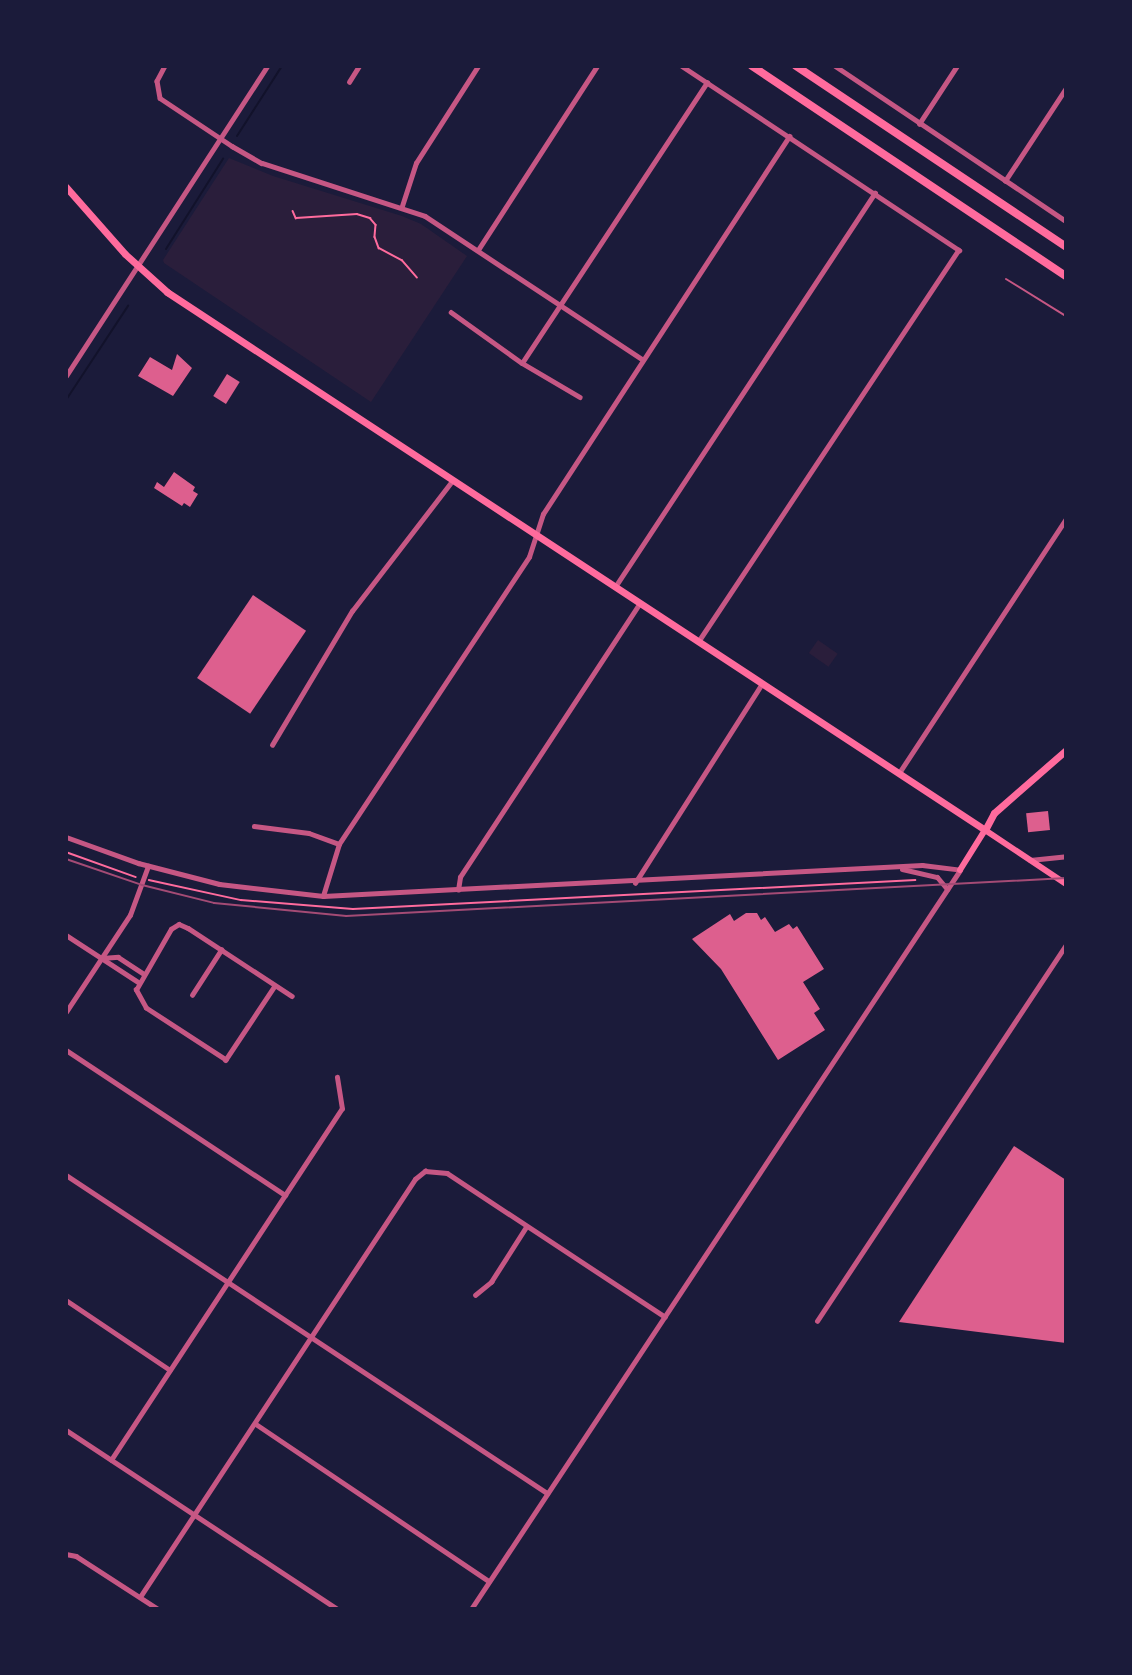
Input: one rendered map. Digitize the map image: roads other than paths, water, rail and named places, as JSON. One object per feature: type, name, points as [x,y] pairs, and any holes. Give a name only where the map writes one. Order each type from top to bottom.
[{"type":"highway","points":[[752,66],[1066,276]]},
{"type":"highway","points":[[796,66],[1066,247]]},
{"type":"main road","points":[[66,187],[138,267],[201,316],[537,534],[639,604],[899,772],[1066,884]]},
{"type":"main road","points":[[960,870],[994,813],[1066,750]]},
{"type":"street","points":[[165,66],[157,81],[160,98],[219,138],[262,163],[402,206],[447,228],[643,360]]},
{"type":"street","points":[[66,376],[267,66]]},
{"type":"street","points":[[349,82],[359,66]]},
{"type":"street","points":[[402,206],[416,163],[478,66]]},
{"type":"street","points":[[478,250],[597,66]]},
{"type":"street","points":[[682,66],[959,250],[699,642]]},
{"type":"street","points":[[835,66],[1066,221]]},
{"type":"street","points":[[919,124],[957,66]]},
{"type":"street","points":[[522,363],[707,82]]},
{"type":"street","points":[[1005,181],[1066,88]]},
{"type":"street","points":[[323,896],[339,844],[529,557],[543,514],[789,136]]},
{"type":"street","points":[[615,587],[875,193]]},
{"type":"street","points":[[451,312],[522,363],[580,397]]},
{"type":"street","points":[[272,745],[352,611],[453,480]]},
{"type":"street","points":[[899,772],[1066,519]]},
{"type":"street","points":[[458,890],[460,877],[639,604]]},
{"type":"street","points":[[635,883],[762,684]]},
{"type":"street","points":[[254,826],[309,832],[339,844]]},
{"type":"street","points":[[66,837],[148,866],[219,884],[323,896],[635,883],[895,867],[960,870]]},
{"type":"street","points":[[1028,860],[1066,856]]},
{"type":"street","points":[[66,1012],[130,915],[148,866]]},
{"type":"street","points":[[895,867],[937,877],[947,889]]},
{"type":"street","points":[[471,1609],[960,870]]},
{"type":"street","points":[[275,986],[226,1060],[146,1008],[137,996],[138,982],[143,973],[171,929],[178,924],[292,996]]},
{"type":"street","points":[[66,935],[138,982]]},
{"type":"street","points":[[818,1321],[1066,945]]},
{"type":"street","points":[[192,995],[221,950]]},
{"type":"street","points":[[102,958],[118,957],[143,973]]},
{"type":"street","points":[[66,1050],[285,1195]]},
{"type":"street","points":[[111,1460],[342,1109],[337,1077]]},
{"type":"street","points":[[140,1597],[256,1424],[415,1179],[432,1169],[447,1173],[665,1317]]},
{"type":"street","points":[[66,1175],[547,1493]]},
{"type":"street","points":[[476,1295],[491,1282],[526,1227]]},
{"type":"street","points":[[66,1300],[170,1370]]},
{"type":"street","points":[[256,1424],[489,1581]]},
{"type":"street","points":[[66,1430],[337,1609]]},
{"type":"street","points":[[66,1554],[76,1556],[158,1609]]},
{"type":"lane","points":[[1006,279],[1066,316]]},
{"type":"waterway","points":[[237,136],[282,66]]},
{"type":"waterway","points":[[166,249],[223,159]]},
{"type":"waterway","points":[[66,400],[128,306]]},
{"type":"railway","points":[[66,859],[142,885],[214,903],[346,916],[1066,878]]}]
